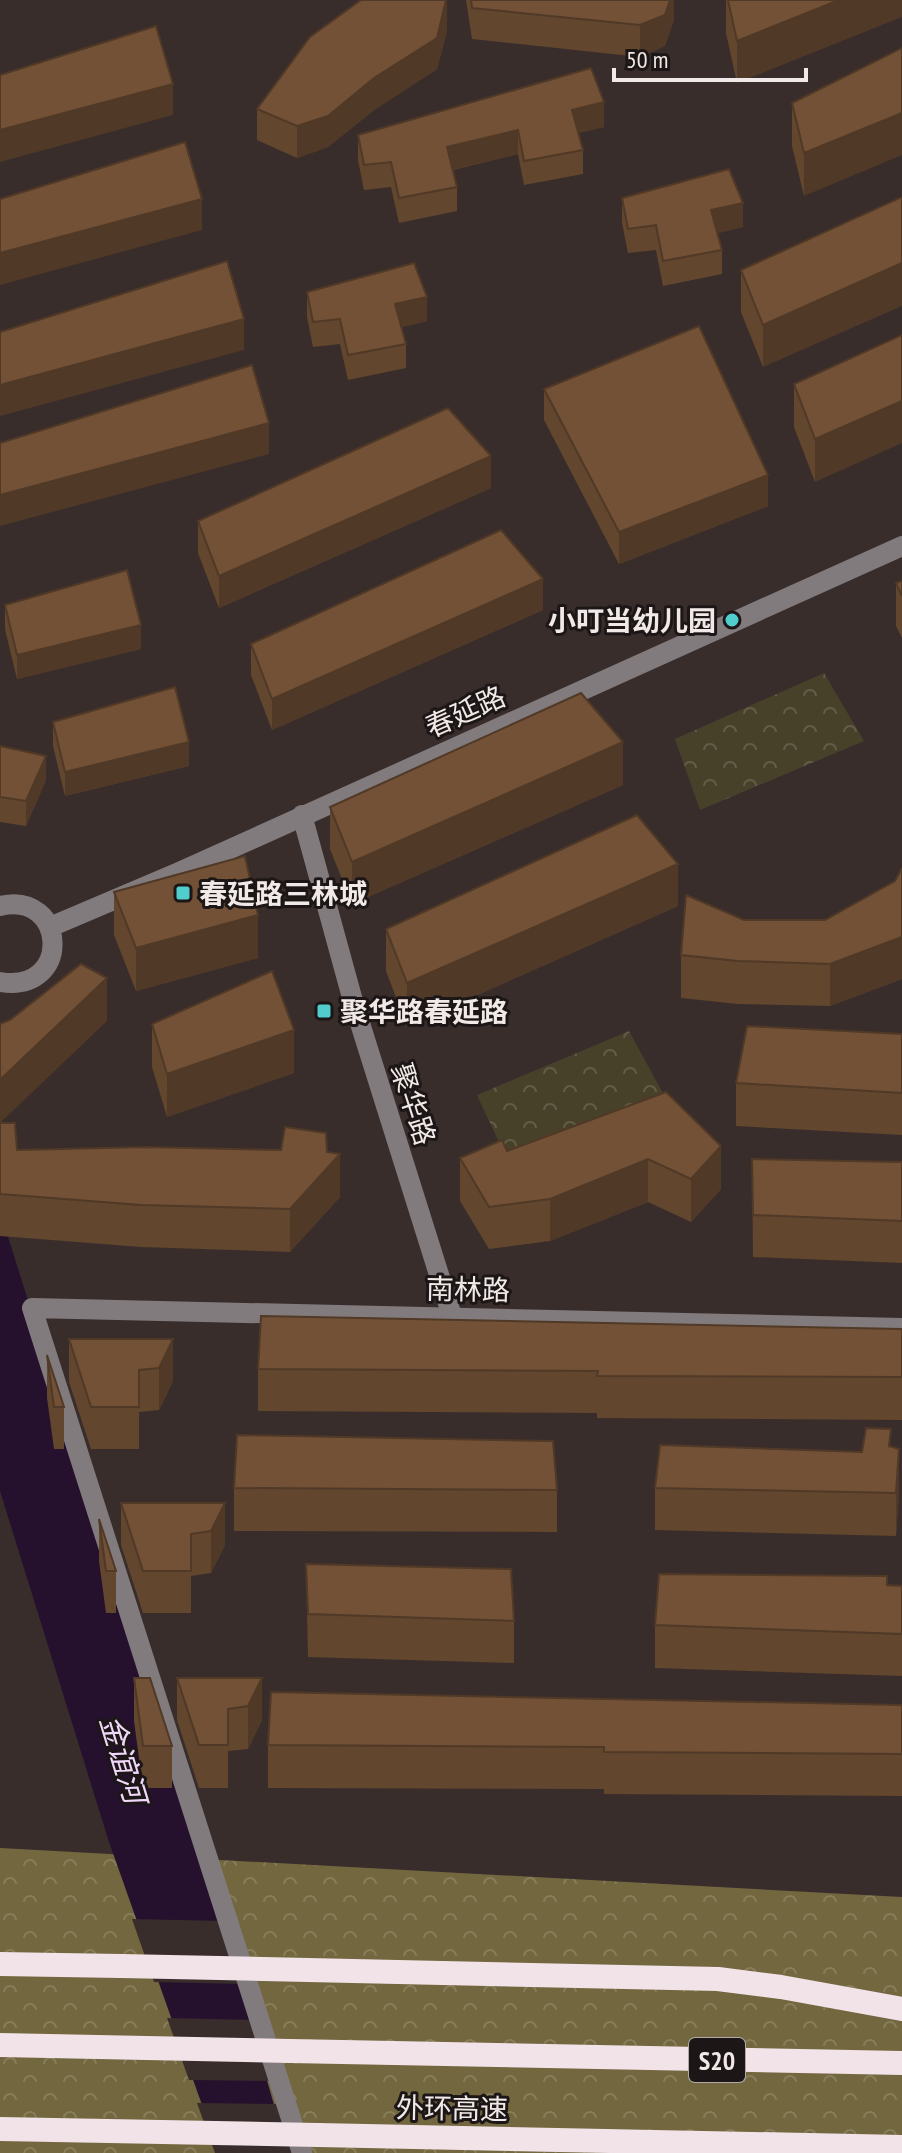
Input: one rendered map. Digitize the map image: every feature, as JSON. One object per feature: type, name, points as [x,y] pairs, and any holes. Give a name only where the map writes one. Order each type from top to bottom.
[{"type":"highway","points":[[0,1964],[718,1979],[770,1985],[902,2009]]},
{"type":"highway","name":"外环高速","points":[[0,2045],[902,2063]]},
{"type":"highway","name":"外环高速","points":[[0,2129],[310,2144],[902,2147]]},
{"type":"street","name":"春延路","points":[[50,927],[177,873],[902,546]]},
{"type":"street","name":"聚华路","points":[[302,815],[353,1001],[452,1316]]},
{"type":"street","points":[[0,906],[11,903],[27,906],[41,914],[50,927],[54,943],[51,958],[42,972],[30,981],[14,984],[0,982]]},
{"type":"street","name":"南林路","points":[[310,2144],[32,1308],[902,1328]]},
{"type":"green space","points":[[824,673],[864,741],[700,810],[675,739]]},
{"type":"green space","points":[[629,1031],[673,1112],[514,1174],[477,1095]]},
{"type":"green space","points":[[0,1848],[902,1897],[902,2153],[0,2153]]},
{"type":"water","name":"金谊河","points":[[0,1211],[203,1860],[288,2153],[219,2153],[109,1842],[0,1491]]},
{"type":"pier","points":[[132,1919],[225,1921],[243,1984],[154,1982]]},
{"type":"pier","points":[[167,2018],[254,2020],[272,2081],[189,2080]]},
{"type":"pier","points":[[197,2103],[278,2104],[292,2153],[215,2153]]},
{"type":"building","points":[[361,0],[446,0],[437,38],[374,78],[328,116],[297,126],[257,109],[310,37]]},
{"type":"building","points":[[471,0],[670,0],[665,15],[640,25],[472,8]]},
{"type":"building","points":[[728,0],[839,0],[737,41]]},
{"type":"building","points":[[156,26],[173,84],[0,130],[0,75]]},
{"type":"building","points":[[902,48],[902,113],[804,153],[792,103]]},
{"type":"building","points":[[591,68],[604,102],[572,110],[583,150],[524,161],[518,130],[447,147],[457,187],[399,198],[391,162],[364,165],[358,135]]},
{"type":"building","points":[[185,142],[202,199],[0,253],[0,199]]},
{"type":"building","points":[[729,169],[743,203],[711,210],[722,250],[663,261],[656,225],[628,229],[622,198]]},
{"type":"building","points":[[902,197],[902,263],[763,325],[741,270]]},
{"type":"building","points":[[227,261],[244,319],[0,385],[0,332]]},
{"type":"building","points":[[414,263],[427,297],[395,304],[406,344],[348,355],[340,319],[313,322],[307,292]]},
{"type":"building","points":[[699,326],[768,475],[619,532],[544,389]]},
{"type":"building","points":[[902,335],[902,401],[815,439],[794,384]]},
{"type":"building","points":[[252,365],[269,423],[0,495],[0,443]]},
{"type":"building","points":[[448,408],[491,456],[219,576],[198,521]]},
{"type":"building","points":[[501,530],[543,579],[272,699],[251,644]]},
{"type":"building","points":[[127,570],[141,625],[17,655],[5,605]]},
{"type":"building","points":[[902,581],[902,596],[896,583]]},
{"type":"building","points":[[175,687],[189,742],[65,772],[53,722]]},
{"type":"building","points":[[581,693],[623,742],[352,862],[330,807]]},
{"type":"building","points":[[0,746],[46,756],[26,801],[0,797]]},
{"type":"building","points":[[637,815],[678,864],[407,983],[386,929]]},
{"type":"building","points":[[245,856],[258,915],[136,948],[114,892]]},
{"type":"building","points":[[902,868],[902,937],[830,964],[738,961],[681,955],[686,895],[744,920],[825,920],[895,881]]},
{"type":"building","points":[[81,964],[107,978],[0,1080],[0,1024],[10,1020]]},
{"type":"building","points":[[272,971],[294,1030],[167,1074],[152,1024]]},
{"type":"building","points":[[747,1026],[902,1034],[902,1093],[736,1083]]},
{"type":"building","points":[[666,1092],[721,1146],[691,1179],[648,1159],[550,1199],[489,1207],[460,1158],[502,1140],[507,1151]]},
{"type":"building","points":[[0,1123],[15,1123],[17,1150],[146,1147],[281,1150],[285,1127],[326,1133],[327,1152],[340,1154],[290,1209],[141,1205],[0,1194]]},
{"type":"building","points":[[752,1159],[902,1162],[902,1221],[753,1215]]},
{"type":"building","points":[[261,1316],[902,1329],[902,1377],[597,1376],[598,1371],[258,1369]]},
{"type":"building","points":[[69,1339],[173,1339],[159,1368],[139,1370],[139,1407],[91,1407]]},
{"type":"building","points":[[47,1355],[64,1407],[54,1407]]},
{"type":"building","points":[[866,1428],[891,1429],[889,1446],[899,1449],[896,1493],[655,1488],[660,1445],[862,1452]]},
{"type":"building","points":[[237,1435],[553,1441],[557,1490],[234,1488]]},
{"type":"building","points":[[121,1503],[225,1503],[211,1531],[191,1534],[191,1571],[143,1571]]},
{"type":"building","points":[[99,1519],[116,1571],[106,1571]]},
{"type":"building","points":[[306,1564],[511,1569],[514,1621],[308,1614]]},
{"type":"building","points":[[659,1574],[887,1576],[887,1585],[902,1586],[902,1634],[655,1625]]},
{"type":"building","points":[[134,1678],[150,1678],[172,1746],[143,1746]]},
{"type":"building","points":[[177,1678],[262,1678],[248,1706],[228,1709],[228,1745],[199,1745]]},
{"type":"building","points":[[271,1692],[902,1705],[902,1754],[604,1752],[604,1747],[268,1745]]},
{"type":"place","name":"小叮当幼儿园","points":[[732,620]]},
{"type":"place","name":"春延路三林城","points":[[183,893]]},
{"type":"place","name":"聚华路春延路","points":[[324,1011]]}]
